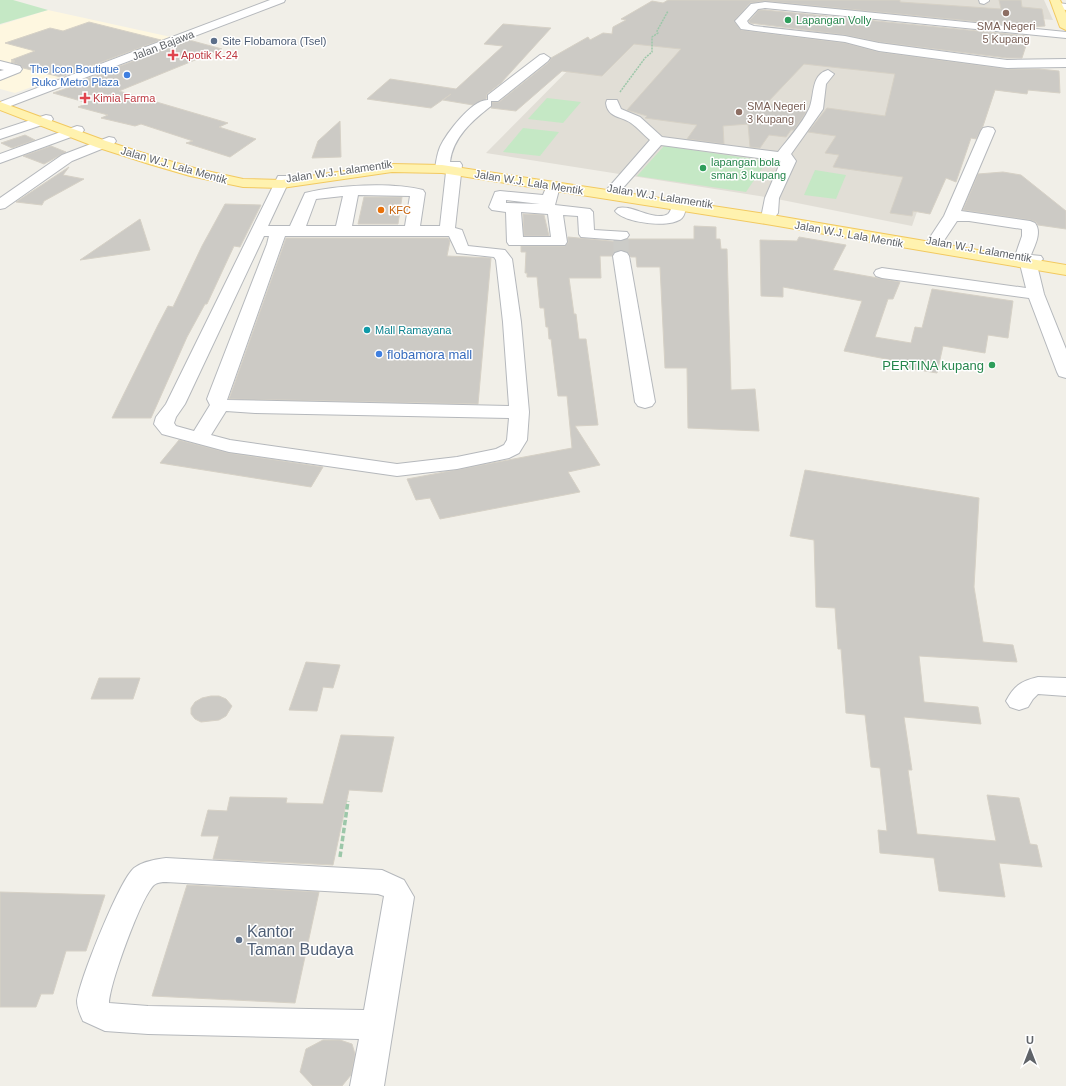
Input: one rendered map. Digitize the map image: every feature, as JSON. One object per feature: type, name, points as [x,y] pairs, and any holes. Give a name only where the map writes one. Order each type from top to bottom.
[{"type":"main road","points":[[1059,4],[1066,27]]},
{"type":"main road","points":[[3,105],[43,120]]},
{"type":"main road","name":"Jalan W.J. Lala Mentik","points":[[43,120],[211,177],[243,183],[282,181],[392,168],[448,167],[551,201],[620,197],[679,206],[768,216],[1029,260],[1066,270]]},
{"type":"main road","name":"Jalan W.J. Lalamentik","points":[[448,167],[620,197],[768,216]]},
{"type":"main road","name":"Jalan W.J. Lalamentik","points":[[1029,260],[1066,263]]},
{"type":"street","name":"Jalan Bajawa","points":[[3,105],[280,0]]},
{"type":"street","points":[[1066,35],[759,5],[755,6],[741,21],[745,27],[845,39],[879,47],[1007,64],[1066,63]]},
{"type":"street","points":[[796,33],[816,10]]},
{"type":"street","points":[[447,231],[448,167],[445,149],[450,138],[468,116],[544,58]]},
{"type":"street","points":[[0,65],[16,69],[0,76]]},
{"type":"street","points":[[768,216],[772,198],[789,161],[783,155],[816,109],[820,84],[828,74]]},
{"type":"street","points":[[612,104],[613,109],[616,112],[634,120],[658,140],[754,154],[786,157]]},
{"type":"street","points":[[0,135],[43,120]]},
{"type":"street","points":[[0,159],[74,131]]},
{"type":"street","points":[[933,245],[952,216],[988,131]]},
{"type":"street","points":[[551,201],[559,242],[515,242],[513,208],[551,201],[585,212],[588,234],[621,237],[620,197],[658,140]]},
{"type":"street","points":[[0,205],[67,158],[105,142]]},
{"type":"street","points":[[259,231],[447,231],[456,233],[460,246],[463,250],[499,253],[504,259],[512,322],[519,412],[517,440],[512,449],[502,454],[421,468],[397,470],[229,446],[169,430],[164,424],[282,181]]},
{"type":"street","points":[[296,231],[310,196],[317,193],[351,192],[418,193],[412,231]]},
{"type":"street","points":[[343,231],[351,192]]},
{"type":"street","points":[[952,216],[969,216],[1030,226],[1029,260],[1036,294],[1066,372]]},
{"type":"street","points":[[220,405],[217,399],[219,391],[275,244],[278,231]]},
{"type":"street","points":[[621,256],[645,402]]},
{"type":"street","points":[[882,273],[1036,294]]},
{"type":"street","points":[[220,405],[519,412]]},
{"type":"street","points":[[199,439],[220,405]]},
{"type":"street","points":[[1019,702],[1022,693],[1030,687],[1066,687]]},
{"type":"street","points":[[367,1086],[376,1025],[399,897],[394,888],[382,882],[166,870],[147,874],[140,880],[128,902],[98,980],[92,1001],[94,1011],[105,1017],[148,1020],[376,1025]]},
{"type":"path","points":[[612,104],[644,58],[652,52],[652,37],[658,33],[657,31],[668,11]]},
{"type":"path","points":[[336,879],[348,801]]},
{"type":"shaded area","name":"SMA Negeri 5 Kupang","points":[[804,0],[1044,0],[1053,20],[872,5]]},
{"type":"shaded area","points":[[48,10],[171,37],[15,93],[0,89],[0,25]]},
{"type":"shaded area","name":"SMA Negeri 3 Kupang","points":[[624,41],[966,72],[912,226],[772,198],[486,153],[590,48]]},
{"type":"green space","points":[[0,0],[13,0],[48,10],[0,24]]},
{"type":"green space","points":[[547,98],[581,102],[563,123],[528,119]]},
{"type":"green space","points":[[523,128],[559,132],[540,156],[503,152]]},
{"type":"green space","name":"lapangan bola sman 3 kupang","points":[[664,146],[767,161],[746,192],[637,176]]},
{"type":"green space","points":[[815,170],[846,175],[836,199],[804,195]]},
{"type":"building","points":[[668,0],[900,0],[900,2],[1001,9],[999,0],[1021,0],[1022,7],[1042,9],[1045,26],[1032,27],[765,1],[750,3],[734,21],[741,30],[845,43],[879,52],[1007,69],[1039,69],[1059,71],[1060,93],[1028,90],[1027,94],[995,90],[983,126],[976,139],[971,138],[956,182],[946,178],[930,214],[913,211],[912,216],[890,213],[903,177],[833,167],[839,155],[825,153],[836,136],[808,132],[827,108],[885,116],[895,74],[804,64],[766,104],[807,110],[805,114],[794,130],[791,130],[786,137],[769,135],[760,148],[750,147],[748,124],[723,126],[724,144],[687,139],[697,125],[645,118],[647,116],[627,110],[681,49],[634,44],[602,76],[562,71],[516,111],[491,108],[492,102],[499,102],[549,62],[551,58],[588,37],[590,40],[603,33],[612,34],[613,27],[626,20],[621,19],[652,1],[663,3]]},
{"type":"building","points":[[759,10],[1029,36],[1022,58],[1007,58],[879,42],[845,35],[750,23],[749,21]]},
{"type":"building","points":[[89,22],[161,40],[61,77],[23,68],[20,65],[11,62],[15,61],[11,60],[35,51],[5,43],[50,28],[63,31]]},
{"type":"building","points":[[503,24],[551,28],[501,83],[487,94],[486,99],[473,105],[443,100],[451,94],[431,108],[367,99],[390,79],[456,89],[503,46],[484,44]]},
{"type":"building","points":[[189,40],[222,49],[119,91],[228,123],[219,127],[256,139],[230,157],[186,143],[193,141],[141,124],[135,126],[101,118],[108,115],[78,107],[88,103],[53,93],[82,83],[78,82]]},
{"type":"building","points":[[340,121],[341,157],[312,158],[318,141]]},
{"type":"building","points":[[25,135],[35,140],[12,148],[1,143]]},
{"type":"building","points":[[51,146],[66,152],[44,164],[23,156]]},
{"type":"building","points":[[69,167],[63,175],[84,179],[44,201],[42,205],[16,202]]},
{"type":"building","points":[[1003,172],[1021,175],[1066,211],[1066,229],[1038,225],[1036,222],[1030,220],[963,210],[978,174]]},
{"type":"building","name":"KFC","points":[[364,197],[402,197],[398,224],[358,224]]},
{"type":"building","points":[[225,204],[261,205],[240,247],[234,246],[207,304],[205,304],[187,337],[151,418],[112,418],[168,306],[173,307],[202,246]]},
{"type":"building","points":[[523,214],[544,215],[549,236],[524,236]]},
{"type":"building","points":[[140,219],[150,250],[80,260]]},
{"type":"building","points":[[694,226],[716,227],[716,239],[720,239],[721,249],[727,249],[731,390],[755,389],[759,431],[688,428],[687,368],[665,368],[660,267],[637,267],[636,257],[631,257],[627,252],[621,250],[615,252],[612,256],[600,256],[601,278],[569,278],[579,339],[586,339],[598,425],[575,426],[600,465],[568,472],[580,492],[440,519],[430,498],[416,500],[407,479],[572,448],[567,396],[558,396],[551,339],[549,339],[548,327],[546,327],[544,308],[540,308],[537,277],[527,277],[527,273],[525,273],[526,252],[521,252],[521,246],[565,246],[568,243],[568,237],[621,242],[628,239],[694,239]]},
{"type":"building","points":[[799,237],[846,245],[833,270],[900,282],[893,299],[888,299],[875,337],[911,343],[915,327],[922,328],[932,289],[1013,301],[1008,338],[988,335],[985,353],[943,346],[937,373],[900,367],[902,362],[844,351],[862,301],[783,287],[783,297],[761,296],[760,240],[797,241]]},
{"type":"building","name":"Mall Ramayana","points":[[286,238],[448,238],[450,241],[447,256],[491,258],[478,404],[229,399]]},
{"type":"building","points":[[179,440],[229,453],[323,467],[311,487],[160,463]]},
{"type":"building","points":[[805,470],[979,498],[974,587],[983,642],[1013,645],[1017,662],[919,656],[924,702],[978,707],[981,724],[904,717],[912,770],[908,770],[917,834],[996,841],[987,795],[1019,798],[1030,844],[1037,845],[1042,867],[999,863],[1005,897],[939,891],[934,858],[880,853],[878,830],[887,831],[880,768],[871,767],[865,715],[846,713],[841,649],[838,649],[835,608],[816,607],[814,540],[790,536]]},
{"type":"building","points":[[306,662],[340,665],[333,688],[323,687],[317,711],[289,710]]},
{"type":"building","points":[[99,678],[140,678],[133,699],[91,699]]},
{"type":"building","points":[[219,696],[226,699],[232,706],[226,716],[219,720],[201,722],[195,719],[191,714],[191,708],[195,702],[202,698]]},
{"type":"building","points":[[341,735],[394,737],[382,792],[349,790],[333,865],[213,859],[219,836],[201,836],[208,810],[227,811],[230,797],[287,798],[286,803],[323,804]]},
{"type":"building","name":"Kantor Taman Budaya","points":[[187,885],[319,892],[295,1003],[152,996]]},
{"type":"building","points":[[0,892],[105,895],[86,951],[66,951],[53,994],[41,994],[36,1007],[0,1007]]},
{"type":"building","points":[[323,1040],[340,1040],[352,1044],[355,1054],[351,1075],[342,1086],[313,1086],[300,1072],[306,1049]]},
{"type":"tunnel","points":[[621,239],[621,256]]},
{"type":"place","name":"SMA Negeri 5 Kupang","points":[[1006,13]]},
{"type":"place","name":"Lapangan Volly","points":[[788,20]]},
{"type":"place","name":"Site Flobamora (Tsel)","points":[[214,41]]},
{"type":"place","name":"Apotik K-24","points":[[173,55]]},
{"type":"place","name":"The Icon Boutique Ruko Metro Plaza","points":[[127,75]]},
{"type":"place","name":"Kimia Farma","points":[[85,98]]},
{"type":"place","name":"SMA Negeri 3 Kupang","points":[[739,112]]},
{"type":"place","name":"lapangan bola sman 3 kupang","points":[[703,168]]},
{"type":"place","name":"KFC","points":[[381,210]]},
{"type":"place","name":"Mall Ramayana","points":[[367,330]]},
{"type":"place","name":"flobamora mall","points":[[379,354]]},
{"type":"place","name":"PERTINA kupang","points":[[992,365]]},
{"type":"place","name":"Kantor Taman Budaya","points":[[239,940]]}]
